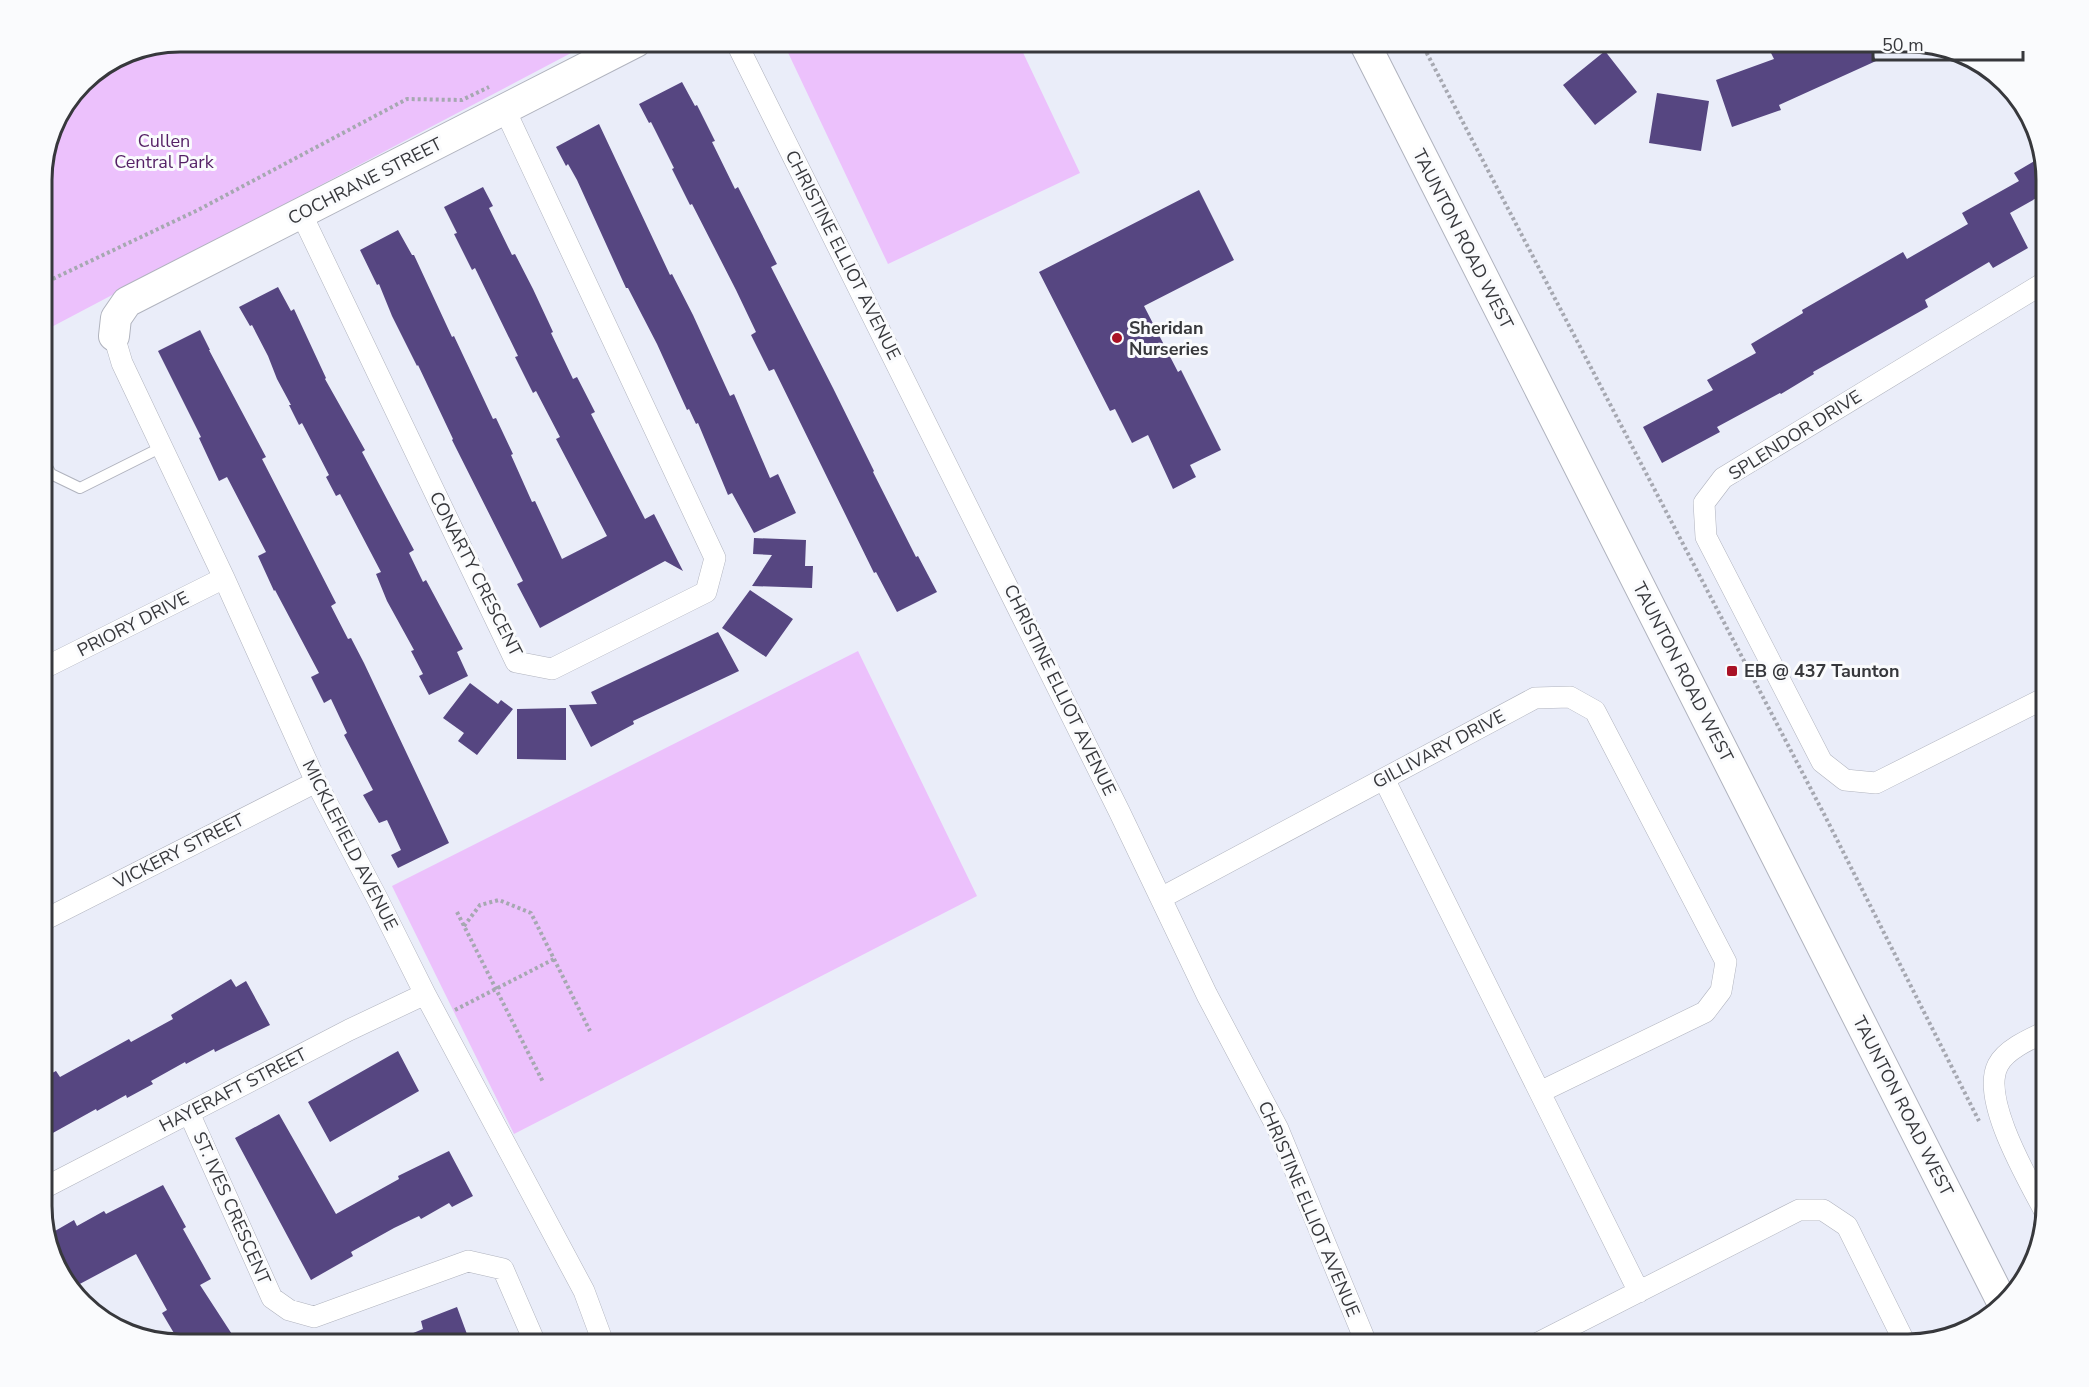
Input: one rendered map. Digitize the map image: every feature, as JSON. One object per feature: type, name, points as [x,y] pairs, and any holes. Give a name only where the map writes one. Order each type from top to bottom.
[{"type":"main road","name":"TAUNTON ROAD WEST","points":[[1369,52],[1999,1297]]},
{"type":"main road","name":"COCHRANE STREET","points":[[114,336],[116,318],[127,302],[301,213],[498,98],[610,53]]},
{"type":"street","name":"CHRISTINE ELLIOT AVENUE","points":[[741,53],[1004,577],[1207,995],[1278,1129],[1362,1334]]},
{"type":"street","name":"CONARTY CRESCENT","points":[[301,213],[516,662],[552,669],[705,592],[715,558],[498,98]]},
{"type":"street","name":"SPLENDOR DRIVE","points":[[2036,287],[1723,478],[1704,503],[1706,537],[1822,762],[1845,780],[1876,783],[2036,703]]},
{"type":"street","name":"MICKLEFIELD AVENUE","points":[[114,336],[122,363],[224,578],[316,782],[438,1019],[584,1291],[600,1334]]},
{"type":"street","name":"PRIORY DRIVE","points":[[53,664],[224,578]]},
{"type":"street","name":"GILLIVARY DRIVE","points":[[1161,898],[1535,698],[1570,698],[1595,711],[1725,962],[1721,991],[1705,1012],[1540,1092]]},
{"type":"street","points":[[1384,779],[1639,1292]]},
{"type":"street","name":"VICKERY STREET","points":[[53,915],[316,782]]},
{"type":"street","name":"HAYERAFT STREET","points":[[53,1183],[349,1030],[425,994]]},
{"type":"street","points":[[2036,1036],[2018,1045],[1998,1065],[1994,1085],[2000,1118],[2036,1194]]},
{"type":"street","name":"ST. IVES CRESCENT","points":[[189,1113],[272,1298],[289,1310],[314,1317],[468,1261],[503,1269],[531,1334]]},
{"type":"street","points":[[1556,1334],[1799,1210],[1823,1210],[1847,1226],[1901,1334]]},
{"type":"lane","points":[[53,478],[80,488],[162,447]]},
{"type":"path","points":[[1426,52],[1825,816],[1979,1121]]},
{"type":"path","points":[[53,279],[198,210],[407,99],[498,98]]},
{"type":"path","points":[[464,926],[480,905],[499,900],[531,913],[590,1031]]},
{"type":"path","points":[[457,912],[543,1082]]},
{"type":"path","points":[[438,1019],[554,959]]},
{"type":"green space","name":"Cullen Central Park","points":[[172,53],[572,53],[53,326],[53,172],[59,139],[74,109],[84,96],[96,84],[124,66],[139,59]]},
{"type":"green space","points":[[788,53],[1023,53],[1080,173],[888,264]]},
{"type":"green space","points":[[858,651],[977,896],[514,1134],[392,886]]},
{"type":"building","points":[[1606,52],[1637,92],[1595,125],[1563,85]]},
{"type":"building","points":[[1771,52],[1872,52],[1876,61],[1779,105],[1781,110],[1732,127],[1716,80],[1774,59]]},
{"type":"building","points":[[682,82],[695,106],[697,105],[735,189],[738,187],[777,264],[771,267],[873,472],[916,557],[918,556],[937,592],[897,612],[876,572],[874,573],[774,369],[769,371],[751,335],[756,332],[736,290],[692,204],[690,205],[651,122],[649,123],[639,104]]},
{"type":"building","points":[[1657,93],[1709,101],[1701,151],[1649,143]]},
{"type":"building","points":[[599,124],[670,275],[672,274],[693,315],[730,396],[734,394],[770,478],[778,474],[796,513],[754,533],[732,493],[728,495],[698,423],[696,424],[689,409],[687,410],[657,344],[626,288],[577,180],[556,147]]},
{"type":"building","points":[[2034,161],[2036,198],[2010,213],[2028,248],[1993,268],[1989,262],[1925,300],[1928,307],[1813,372],[1814,374],[1781,394],[1717,427],[1720,432],[1662,463],[1643,427],[1713,390],[1707,380],[1756,353],[1751,344],[1803,313],[1802,310],[1903,252],[1907,259],[1968,224],[1962,213],[2019,181],[2014,173]]},
{"type":"building","points":[[483,187],[493,206],[489,208],[512,255],[515,254],[533,289],[573,379],[577,377],[595,412],[591,414],[645,519],[654,514],[683,571],[665,561],[540,628],[517,584],[523,581],[452,440],[379,284],[377,285],[360,250],[398,230],[414,255],[493,419],[496,418],[532,502],[535,501],[562,559],[607,536],[556,439],[560,437],[536,391],[533,393],[515,357],[518,356],[475,268],[472,270],[454,234],[457,233],[444,207]]},
{"type":"building","name":"Sheridan Nurseries","points":[[1199,190],[1234,260],[1144,306],[1178,372],[1181,370],[1221,450],[1190,465],[1196,477],[1173,489],[1148,435],[1132,443],[1115,409],[1110,411],[1039,272]]},
{"type":"building","points":[[278,287],[291,311],[294,309],[325,379],[365,450],[362,452],[414,550],[409,553],[423,582],[426,580],[463,649],[457,652],[468,676],[429,695],[419,676],[423,674],[411,651],[414,650],[387,601],[376,574],[381,572],[340,494],[336,496],[326,477],[329,475],[302,423],[299,425],[268,356],[252,325],[250,326],[239,307]]},
{"type":"building","points":[[200,330],[266,457],[262,459],[336,603],[331,606],[348,639],[351,638],[364,663],[449,843],[398,868],[391,855],[401,850],[387,820],[379,823],[363,795],[373,790],[344,735],[347,733],[331,699],[324,703],[311,677],[319,673],[274,591],[258,556],[266,552],[227,477],[219,481],[199,438],[201,437],[158,351]]},
{"type":"building","points":[[754,538],[806,540],[805,566],[813,566],[812,588],[752,586],[772,555],[753,554]]},
{"type":"building","points":[[750,590],[793,619],[766,657],[722,628]]},
{"type":"building","points":[[718,632],[739,671],[633,721],[634,724],[591,747],[569,705],[597,704],[591,692]]},
{"type":"building","points":[[470,683],[498,704],[501,700],[513,709],[477,755],[458,741],[464,733],[443,718]]},
{"type":"building","points":[[566,708],[566,760],[517,759],[517,709]]},
{"type":"building","points":[[231,979],[236,987],[246,981],[270,1025],[215,1052],[214,1049],[186,1064],[185,1062],[151,1081],[153,1084],[127,1098],[126,1095],[97,1111],[96,1109],[53,1133],[53,1072],[56,1071],[60,1077],[129,1039],[131,1042],[173,1019],[171,1015]]},
{"type":"building","points":[[398,1051],[419,1091],[330,1142],[308,1102]]},
{"type":"building","points":[[279,1114],[336,1214],[399,1179],[398,1176],[449,1151],[473,1196],[452,1207],[449,1203],[421,1219],[419,1216],[394,1228],[351,1252],[353,1256],[311,1280],[235,1138]]},
{"type":"building","points":[[163,1185],[186,1227],[183,1229],[211,1279],[200,1285],[232,1334],[174,1334],[162,1313],[167,1310],[136,1254],[79,1284],[62,1255],[55,1231],[74,1220],[77,1226],[104,1211],[106,1214]]},
{"type":"building","points":[[457,1307],[467,1334],[411,1334],[423,1329],[421,1321]]},
{"type":"place","name":"Sheridan Nurseries","points":[[1117,338]]},
{"type":"place","name":"EB @ 437 Taunton","points":[[1732,671]]}]
